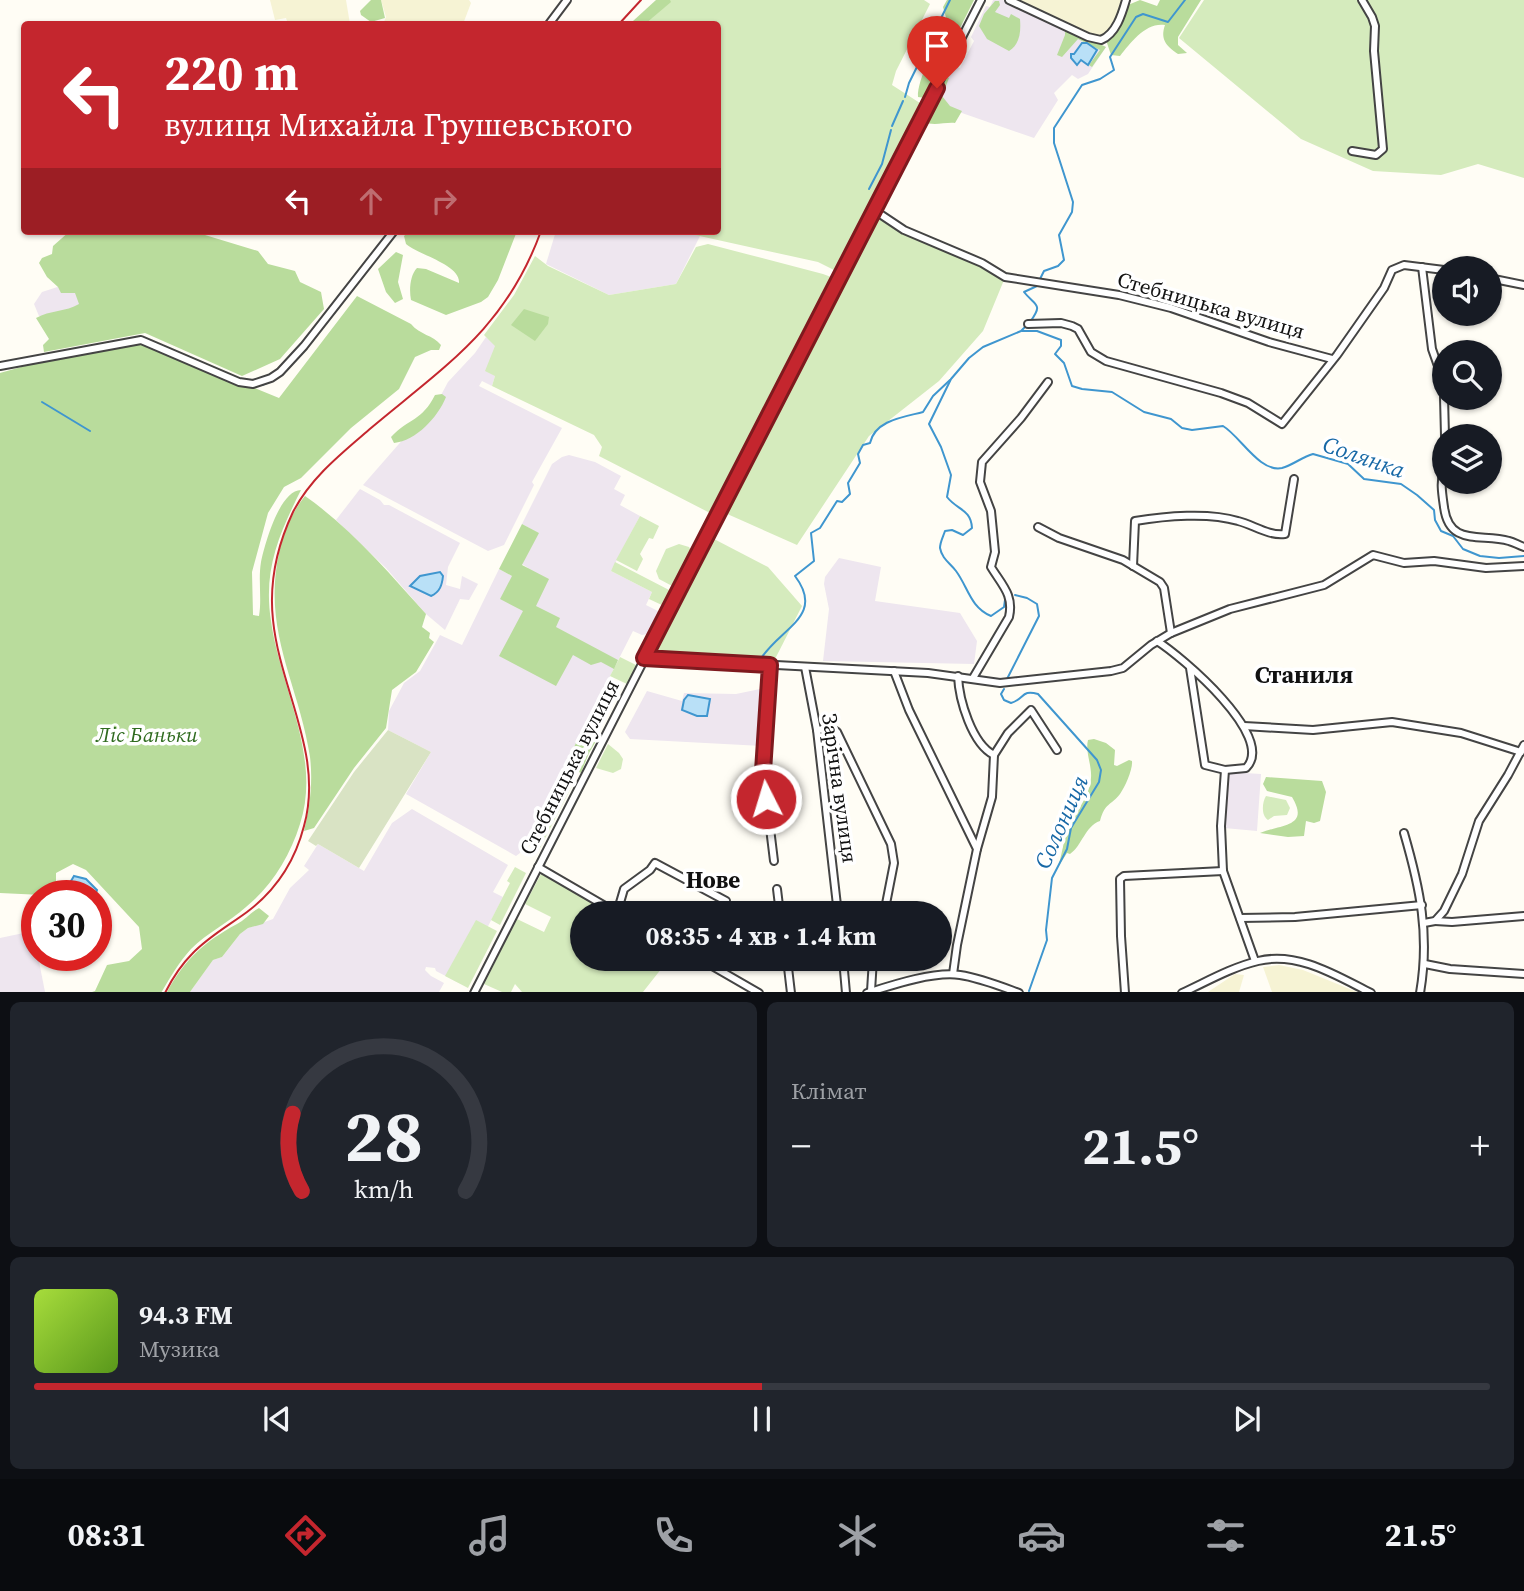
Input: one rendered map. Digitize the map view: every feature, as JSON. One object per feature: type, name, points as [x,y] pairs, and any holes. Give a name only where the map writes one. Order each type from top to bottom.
[{"type":"street","points":[[551,21],[567,0]]},
{"type":"street","name":"Стебницька вулиця","points":[[474,992],[981,0]]},
{"type":"street","points":[[1009,0],[1096,40],[1106,38],[1111,33],[1126,0]]},
{"type":"street","points":[[1352,151],[1376,155],[1383,149],[1374,51],[1375,26],[1362,0]]},
{"type":"street","name":"Стебницька вулиця","points":[[874,210],[904,230],[982,264],[1002,276],[1119,295],[1171,308],[1269,342],[1332,359]]},
{"type":"street","points":[[0,366],[141,340],[240,383],[253,384],[265,380],[280,372],[304,346],[391,235]]},
{"type":"street","points":[[1028,324],[1061,323],[1072,326],[1078,329],[1087,348],[1106,361],[1221,393],[1248,403],[1282,424],[1384,288],[1392,270],[1404,265],[1432,268]]},
{"type":"street","points":[[1422,267],[1432,349]]},
{"type":"street","points":[[1502,281],[1524,285]]},
{"type":"street","points":[[972,678],[1009,618],[1011,609],[1011,600],[1005,586],[991,568],[995,552],[991,511],[981,487],[979,471],[982,462],[1048,382]]},
{"type":"street","points":[[1133,566],[1135,521],[1175,516],[1231,519],[1266,532],[1285,534],[1294,479]]},
{"type":"street","points":[[1442,494],[1444,511],[1451,528],[1467,537],[1508,541],[1524,547]]},
{"type":"street","points":[[1038,527],[1050,535],[1097,550],[1133,566],[1162,585],[1171,633]]},
{"type":"street","points":[[646,659],[894,671],[1010,682],[1123,668],[1171,633],[1230,609],[1324,585],[1373,555],[1404,563],[1434,561],[1486,568],[1524,566]]},
{"type":"street","points":[[1157,641],[1190,668],[1244,726],[1252,753],[1250,764],[1242,770],[1211,768],[1203,762],[1190,668]]},
{"type":"street","points":[[770,665],[763,771],[774,861]]},
{"type":"street","name":"Зарічна вулиця","points":[[805,667],[817,730],[837,901]]},
{"type":"street","points":[[894,671],[909,710],[977,849]]},
{"type":"street","points":[[958,676],[974,736],[982,748],[994,755]]},
{"type":"street","points":[[953,974],[977,849],[993,790],[994,755],[1008,733],[1031,709],[1057,750]]},
{"type":"street","points":[[1244,726],[1313,730],[1392,722],[1461,733],[1522,749],[1482,814],[1462,874],[1444,911],[1435,921]]},
{"type":"street","points":[[817,730],[831,728],[837,732],[891,844],[894,863],[887,901]]},
{"type":"street","points":[[1225,770],[1221,826],[1223,871],[1255,961]]},
{"type":"street","points":[[1404,832],[1424,923],[1425,964],[1420,992]]},
{"type":"street","points":[[621,901],[624,889],[650,870],[655,863],[726,901]]},
{"type":"street","points":[[538,867],[597,901]]},
{"type":"street","points":[[1125,992],[1120,878],[1223,871]]},
{"type":"street","points":[[777,889],[778,901]]},
{"type":"street","points":[[1240,918],[1294,917],[1422,905]]},
{"type":"street","points":[[1424,923],[1524,916]]},
{"type":"street","points":[[1182,992],[1255,961],[1282,958],[1313,965],[1371,992]]},
{"type":"street","points":[[1425,964],[1450,970],[1524,974]]},
{"type":"street","points":[[721,971],[759,992]]},
{"type":"street","points":[[788,971],[791,992]]},
{"type":"street","points":[[844,971],[846,992]]},
{"type":"street","points":[[872,971],[869,992],[888,990],[938,975],[953,974],[1019,992]]},
{"type":"shaded area","points":[[270,0],[346,0],[350,21],[287,21],[286,18],[275,20]]},
{"type":"shaded area","points":[[381,0],[469,0],[471,3],[464,21],[384,21],[386,17]]},
{"type":"shaded area","points":[[993,0],[1003,0],[1106,47],[1088,74],[1078,79],[1072,75],[1054,93],[1058,100],[1034,138],[936,104],[953,67],[960,68],[974,41],[971,37],[986,6],[990,7]]},
{"type":"shaded area","points":[[1014,0],[1124,0],[1120,15],[1109,32],[1100,37]]},
{"type":"shaded area","points":[[555,235],[700,236],[676,284],[609,295],[546,264]]},
{"type":"shaded area","points":[[79,280],[90,306],[60,316],[39,316],[34,304],[42,292]]},
{"type":"shaded area","points":[[486,337],[496,345],[495,376],[492,386],[482,381],[479,386],[562,428],[532,482],[534,485],[504,545],[488,551],[363,485],[440,397],[448,382]]},
{"type":"shaded area","points":[[569,455],[595,462],[621,476],[614,489],[625,495],[620,505],[640,516],[611,571],[652,592],[646,605],[660,612],[648,634],[642,635],[633,631],[520,853],[516,856],[406,794],[431,752],[388,730],[389,711],[404,683],[420,671],[440,635],[462,645],[499,569],[512,576],[528,568],[522,564],[538,533],[522,524],[552,464]]},
{"type":"shaded area","points":[[360,489],[384,505],[389,505],[460,543],[448,567],[446,585],[460,589],[462,576],[478,584],[469,600],[460,599],[445,630],[426,614],[386,568],[336,520]]},
{"type":"shaded area","points":[[839,558],[881,567],[875,601],[960,613],[977,641],[974,664],[823,661],[829,609],[825,577]]},
{"type":"shaded area","points":[[764,690],[762,746],[630,739],[625,732],[647,691],[682,701],[684,693],[736,694]]},
{"type":"shaded area","points":[[1228,772],[1261,774],[1257,831],[1224,828]]},
{"type":"shaded area","points":[[412,809],[508,865],[493,892],[503,897],[459,983],[435,968],[426,967],[425,970],[431,976],[444,983],[439,992],[190,992],[213,960],[222,957],[240,934],[248,928],[273,919],[290,888],[309,870],[304,866],[318,844],[364,871],[392,823]]},
{"type":"shaded area","points":[[21,934],[21,971],[41,971],[45,992],[0,992],[0,938]]},
{"type":"shaded area","points":[[1279,965],[1303,970],[1357,992],[1272,992],[1263,967]]},
{"type":"shaded area","points":[[1235,974],[1244,975],[1239,992],[1208,992]]},
{"type":"green space","points":[[371,0],[381,0],[385,18],[370,21],[360,11]]},
{"type":"green space","points":[[656,0],[670,0],[671,2],[649,21],[633,21]]},
{"type":"green space","points":[[663,0],[924,0],[930,4],[896,71],[892,85],[923,105],[838,272],[818,262],[695,235],[721,235],[721,21],[638,21]]},
{"type":"green space","points":[[947,0],[974,0],[925,98],[918,97],[929,61],[949,28],[943,7]]},
{"type":"green space","points":[[1140,0],[1157,6],[1160,0],[1201,0],[1178,37],[1178,45],[1187,53],[1178,54],[1170,48],[1164,38],[1165,25],[1158,25],[1140,34],[1120,56],[1111,55],[1106,40],[1128,5]]},
{"type":"green space","points":[[1204,0],[1524,0],[1524,178],[1478,164],[1441,175],[1373,171],[1301,139],[1179,38]]},
{"type":"green space","points":[[995,1],[999,1],[1000,5],[995,12],[1009,18],[1011,14],[1020,19],[1019,37],[1016,45],[1009,51],[987,39],[979,26],[984,14]]},
{"type":"green space","points":[[1065,28],[1106,47],[1092,67],[1089,65],[1100,50],[1078,39],[1062,57],[1057,55]]},
{"type":"green space","points":[[947,77],[949,78],[942,96],[950,106],[962,111],[955,123],[927,123],[923,121]]},
{"type":"green space","points":[[877,219],[914,239],[985,267],[1004,280],[983,331],[939,381],[869,436],[797,545],[725,513]]},
{"type":"green space","points":[[65,235],[205,235],[258,251],[268,264],[295,271],[300,282],[321,292],[324,309],[280,359],[242,376],[145,333],[44,352],[43,345],[49,339],[36,318],[79,304],[75,293],[61,293],[39,263],[42,258],[52,254],[53,246]]},
{"type":"green space","points":[[515,235],[498,280],[488,297],[446,315],[411,300],[411,279],[417,268],[459,283],[458,277],[447,266],[406,244],[404,236]]},
{"type":"green space","points":[[708,244],[823,274],[831,277],[833,281],[714,511],[710,513],[599,456],[602,447],[594,435],[492,386],[495,376],[485,371],[495,346],[484,335],[514,295],[535,256],[548,266],[609,295],[676,284],[696,247]]},
{"type":"green space","points":[[396,252],[403,255],[398,282],[403,299],[395,303],[386,292],[378,269]]},
{"type":"green space","name":"Ліс Баньки","points":[[357,296],[411,324],[441,345],[439,350],[431,350],[415,357],[399,389],[351,428],[301,478],[284,487],[268,513],[252,572],[253,615],[259,616],[261,562],[270,531],[286,499],[293,492],[301,490],[280,537],[269,585],[271,621],[303,748],[306,773],[300,824],[285,859],[255,899],[191,949],[162,992],[92,992],[104,971],[112,971],[112,964],[129,961],[142,949],[139,927],[112,898],[112,880],[95,880],[86,870],[73,864],[56,873],[56,880],[21,880],[21,894],[0,893],[0,373],[39,362],[141,342],[279,398]]},
{"type":"green space","points":[[524,309],[549,317],[548,324],[535,341],[511,325]]},
{"type":"green space","points":[[442,394],[446,397],[432,420],[410,438],[394,443],[391,437],[420,415],[435,395]]},
{"type":"green space","points":[[305,496],[354,537],[426,614],[422,627],[430,633],[429,638],[434,642],[416,672],[392,690],[386,728],[354,768],[314,828],[304,831],[310,794],[310,757],[278,633],[275,581],[286,530]]},
{"type":"green space","points":[[640,516],[659,526],[653,539],[649,538],[640,554],[643,559],[637,571],[616,560]]},
{"type":"green space","points":[[522,524],[539,533],[522,565],[549,579],[536,606],[560,618],[556,627],[618,660],[614,669],[601,662],[591,665],[573,655],[556,686],[499,656],[523,611],[500,599],[512,576],[499,569]]},
{"type":"green space","points":[[714,539],[768,567],[802,606],[773,663],[656,657],[654,652],[710,542]]},
{"type":"green space","points":[[679,544],[689,547],[693,554],[678,585],[674,587],[659,579],[656,571],[666,549]]},
{"type":"green space","points":[[615,562],[671,591],[673,594],[666,607],[649,599],[652,592],[611,571]]},
{"type":"green space","points":[[620,657],[636,665],[627,684],[610,676]]},
{"type":"green space","points":[[388,730],[431,752],[359,868],[308,841],[354,772]]},
{"type":"green space","points":[[581,733],[596,741],[581,773],[565,765]]},
{"type":"green space","points":[[1094,739],[1115,750],[1114,765],[1129,760],[1132,761],[1131,769],[1122,791],[1106,807],[1100,821],[1091,827],[1070,854],[1067,853],[1058,867],[1068,829],[1090,785],[1087,745],[1088,740]]},
{"type":"green space","points":[[608,744],[623,759],[621,769],[613,773],[596,768]]},
{"type":"green space","points":[[561,773],[575,780],[539,850],[525,843]]},
{"type":"green space","points":[[1266,777],[1322,781],[1326,792],[1320,821],[1306,821],[1304,836],[1260,833],[1291,823],[1298,814],[1292,797],[1267,791],[1263,784]]},
{"type":"green space","points":[[1266,796],[1286,800],[1290,808],[1287,815],[1274,816],[1268,820],[1263,809]]},
{"type":"green space","points":[[515,867],[526,873],[500,925],[491,920]]},
{"type":"green space","points":[[541,874],[589,901],[570,901],[570,971],[660,971],[643,992],[522,992],[515,984],[511,992],[502,992],[484,984],[517,919],[544,932],[551,917],[525,904]]},
{"type":"green space","points":[[259,908],[269,916],[263,924],[248,928],[240,934],[222,957],[213,960],[190,992],[167,992],[196,952]]},
{"type":"green space","points":[[476,920],[497,931],[468,988],[445,976]]},
{"type":"water","points":[[1082,43],[1087,43],[1097,50],[1088,65],[1081,60],[1077,65],[1071,58],[1071,54],[1074,54]]},
{"type":"water","points":[[440,572],[443,576],[441,585],[431,596],[410,586],[420,576]]},
{"type":"water","points":[[688,695],[710,699],[707,716],[697,716],[682,710]]},
{"type":"water","points":[[74,876],[87,880],[72,880]]},
{"type":"waterway","points":[[905,97],[909,83],[950,0]]},
{"type":"waterway","name":"Солониця","points":[[1039,281],[1044,271],[1058,266],[1064,260],[1059,235],[1072,212],[1073,202],[1054,143],[1054,128],[1082,85],[1100,79],[1114,70],[1110,57],[1136,17],[1143,14],[1168,22],[1185,0]]},
{"type":"waterway","points":[[892,126],[903,101]]},
{"type":"waterway","points":[[869,189],[882,164],[891,130]]},
{"type":"waterway","name":"Солониця","points":[[1030,322],[1037,308],[1024,292],[1037,286]]},
{"type":"waterway","name":"Солониця","points":[[1005,600],[1004,607],[991,616],[984,612],[974,602],[941,552],[940,544],[945,531],[952,530],[963,535],[972,528],[966,513],[947,497],[951,475],[929,424],[951,379],[969,358],[983,347],[1021,331],[1026,326]]},
{"type":"waterway","name":"Солянка","points":[[1022,331],[1037,331],[1061,340],[1061,346],[1055,354],[1064,363],[1072,386],[1112,392],[1144,412],[1171,419],[1182,428],[1192,430],[1223,426],[1258,460],[1274,468],[1286,467],[1313,454],[1348,464],[1364,479],[1401,484],[1417,495],[1434,510],[1435,520],[1441,531],[1453,536],[1463,549],[1480,556],[1524,556]]},
{"type":"waterway","points":[[760,660],[803,612],[803,590],[795,576],[814,561],[811,533],[820,528],[837,501],[842,502],[850,494],[848,483],[860,463],[858,454],[863,445],[870,443],[873,435],[884,424],[923,412],[933,396],[950,380]]},
{"type":"waterway","points":[[262,385],[271,381]]},
{"type":"waterway","points":[[42,402],[90,431]]},
{"type":"waterway","name":"Солониця","points":[[1007,679],[1039,616],[1037,604],[1015,595]]},
{"type":"waterway","name":"Солониця","points":[[1004,689],[1001,694],[1004,700],[1011,703],[1026,694],[1038,694],[1097,760],[1101,770],[1099,782],[1071,828],[1067,849],[1052,878],[1047,940],[1029,991]]},
{"type":"railway","points":[[622,21],[641,0]]},
{"type":"railway","points":[[166,992],[180,967],[198,948],[257,904],[275,885],[295,851],[304,826],[309,800],[309,774],[299,723],[277,646],[272,606],[276,565],[293,512],[300,499],[328,466],[449,364],[492,319],[527,265],[539,235]]},
{"type":"district","name":"Станиля","points":[[1304,674]]},
{"type":"district","name":"Нове","points":[[713,880]]},
{"type":"route","points":[[766,799],[763,771],[770,665],[644,658],[937,88]]}]
